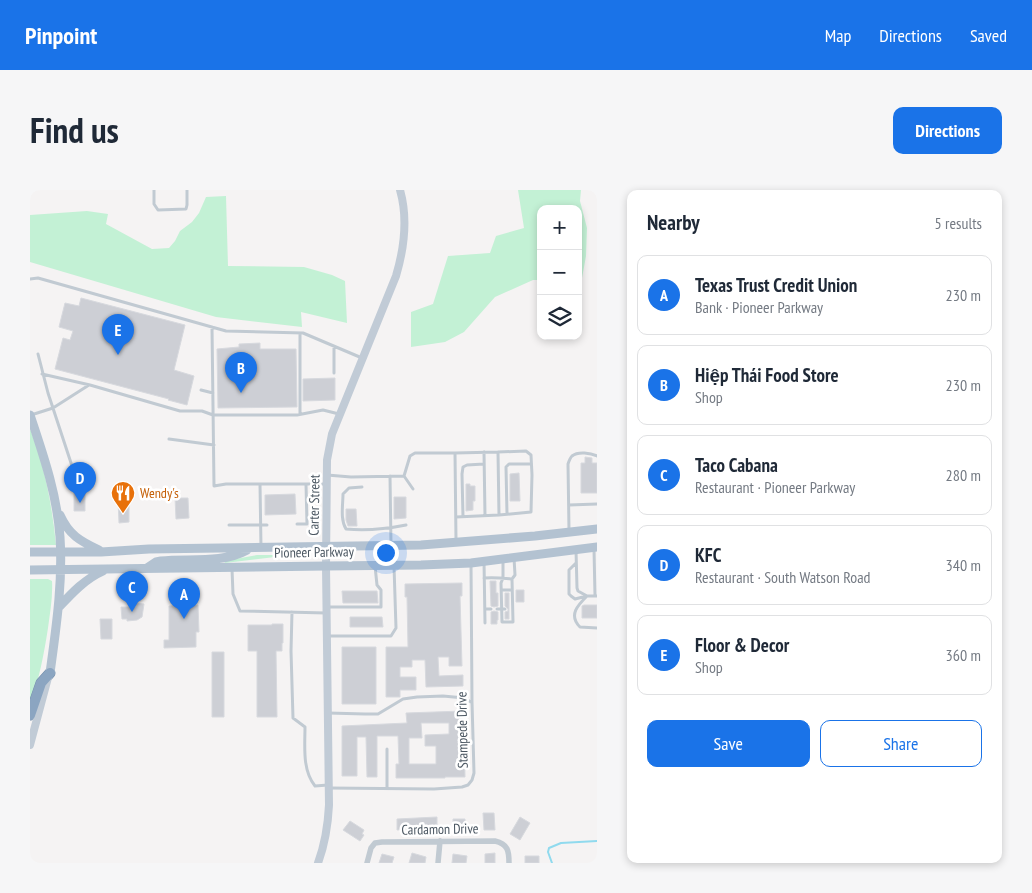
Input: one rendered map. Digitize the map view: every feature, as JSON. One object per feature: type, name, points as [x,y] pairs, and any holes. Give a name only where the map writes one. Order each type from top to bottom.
[{"type":"highway","points":[[30,715],[41,683],[50,673]]},
{"type":"main road","points":[[30,415],[48,467],[60,535],[59,607],[50,673]]},
{"type":"main road","points":[[56,505],[70,532],[102,552]]},
{"type":"main road","name":"Pioneer Parkway","points":[[30,552],[102,552],[149,549],[456,543],[597,529]]},
{"type":"main road","name":"Pioneer Parkway","points":[[30,570],[394,566],[484,561],[596,547]]},
{"type":"main road","points":[[147,568],[161,561],[210,559],[241,553],[249,548]]},
{"type":"main road","points":[[59,607],[84,582],[94,574],[106,569]]},
{"type":"street","name":"Carter Street","points":[[318,863],[323,850],[328,820],[329,786],[326,566],[327,460],[332,434],[396,276],[401,258],[404,214],[400,190]]},
{"type":"street","points":[[30,745],[50,673]]},
{"type":"street","points":[[438,863],[440,841]]},
{"type":"street","name":"Cardamon Drive","points":[[367,863],[371,848],[375,843],[440,841],[495,841],[503,843],[508,850],[510,863]]},
{"type":"lane","points":[[154,190],[154,204],[158,210],[186,209],[187,190]]},
{"type":"lane","points":[[30,280],[38,278],[226,332],[304,333],[363,358]]},
{"type":"lane","points":[[212,327],[214,486],[226,484],[326,484]]},
{"type":"lane","points":[[300,333],[300,414]]},
{"type":"lane","points":[[334,346],[334,373]]},
{"type":"lane","points":[[38,354],[42,374],[74,470]]},
{"type":"lane","points":[[42,374],[90,385],[180,411],[202,412],[213,415],[300,414],[323,410],[340,414]]},
{"type":"lane","points":[[30,415],[53,408],[90,385]]},
{"type":"lane","points":[[200,390],[213,393]]},
{"type":"lane","points":[[169,439],[214,445]]},
{"type":"lane","points":[[404,476],[410,456],[416,453],[526,451],[530,455],[531,512],[456,517]]},
{"type":"lane","points":[[484,452],[485,516]]},
{"type":"lane","points":[[498,452],[498,515]]},
{"type":"lane","points":[[455,453],[456,543]]},
{"type":"lane","points":[[568,532],[568,464],[570,458],[572,455],[582,453],[592,453],[597,456]]},
{"type":"lane","points":[[463,516],[462,474],[464,467],[466,465],[484,464]]},
{"type":"lane","points":[[507,514],[506,468],[509,464],[531,464]]},
{"type":"lane","points":[[327,475],[351,477],[404,476]]},
{"type":"lane","points":[[390,476],[391,545]]},
{"type":"lane","points":[[404,476],[413,489]]},
{"type":"lane","points":[[260,484],[261,548]]},
{"type":"lane","points":[[297,524],[307,524],[306,484]]},
{"type":"lane","points":[[362,487],[350,488],[343,494],[343,517],[346,529],[363,530],[406,525]]},
{"type":"lane","points":[[568,505],[597,504]]},
{"type":"lane","points":[[229,525],[267,525]]},
{"type":"lane","points":[[576,563],[569,570],[569,594],[575,599],[596,596],[596,547]]},
{"type":"lane","points":[[576,549],[577,588],[578,591],[587,596]]},
{"type":"lane","points":[[503,558],[503,578],[501,583],[502,622],[513,622],[511,608],[512,579],[515,575],[514,557]]},
{"type":"lane","points":[[484,561],[485,623]]},
{"type":"lane","name":"Stampede Drive","points":[[329,786],[434,789],[462,787],[472,780],[474,773],[471,562]]},
{"type":"lane","points":[[232,567],[232,594],[240,611],[292,612],[381,607],[381,590],[377,585],[375,566]]},
{"type":"lane","points":[[327,636],[391,636],[396,628],[394,566]]},
{"type":"lane","points":[[484,578],[512,579]]},
{"type":"lane","points":[[501,590],[512,590]]},
{"type":"lane","points":[[587,596],[577,606],[574,614],[576,622],[580,627],[597,628]]},
{"type":"lane","points":[[485,609],[491,609]]},
{"type":"lane","points":[[496,609],[503,609]]},
{"type":"lane","points":[[292,612],[293,718],[305,727],[306,763],[311,781],[315,786],[329,786]]},
{"type":"lane","points":[[327,713],[378,714],[403,699],[417,697],[443,696],[464,698],[472,702]]},
{"type":"lane","points":[[387,749],[387,788]]},
{"type":"green space","points":[[518,190],[581,190],[581,205],[537,205],[537,280],[533,280],[495,297],[464,332],[445,342],[411,347],[411,312],[433,304],[448,256],[490,253],[496,236],[524,228]]},
{"type":"green space","points":[[226,196],[228,266],[304,267],[345,281],[347,323],[301,312],[302,327],[216,317],[30,262],[30,215],[87,211],[108,214],[106,224],[152,249],[169,248],[180,231],[192,222],[199,213],[206,197]]},
{"type":"green space","points":[[582,209],[587,228],[586,256],[582,278]]},
{"type":"green space","points":[[30,429],[47,486],[56,545],[30,545]]},
{"type":"green space","points":[[257,555],[275,555],[275,557],[225,563],[224,561]]},
{"type":"green space","points":[[30,579],[48,579],[52,581],[52,599],[39,677],[30,705]]},
{"type":"building","points":[[81,298],[185,325],[174,370],[194,376],[187,405],[55,369],[63,338],[70,340],[73,331],[59,327],[65,303],[79,306]]},
{"type":"building","points":[[260,343],[260,349],[296,349],[297,407],[218,408],[217,349],[239,347],[239,344]]},
{"type":"building","points":[[335,378],[335,400],[303,401],[303,379]]},
{"type":"building","points":[[585,457],[592,458],[592,463],[597,463],[597,493],[581,493],[581,463],[585,463]]},
{"type":"building","points":[[519,473],[520,501],[510,501],[510,474]]},
{"type":"building","points":[[466,484],[475,486],[475,501],[473,501],[473,510],[466,511]]},
{"type":"building","points":[[85,485],[85,511],[74,511],[74,486]]},
{"type":"building","points":[[295,494],[296,514],[265,515],[265,495]]},
{"type":"building","points":[[394,497],[406,497],[406,518],[394,519]]},
{"type":"building","points":[[175,498],[188,498],[189,518],[176,519]]},
{"type":"building","points":[[118,500],[129,500],[129,522],[119,523]]},
{"type":"building","points":[[346,509],[356,509],[357,526],[348,526]]},
{"type":"building","points":[[490,581],[496,581],[496,593],[498,593],[498,606],[494,607],[491,606]]},
{"type":"building","points":[[462,583],[462,596],[460,596],[462,666],[449,666],[449,657],[438,657],[439,676],[463,675],[463,686],[426,687],[425,660],[412,660],[412,667],[400,667],[400,677],[416,677],[416,690],[400,690],[400,697],[386,697],[386,647],[408,647],[405,584]]},
{"type":"building","points":[[516,590],[524,590],[524,602],[516,602]]},
{"type":"building","points":[[342,591],[377,591],[378,603],[343,603]]},
{"type":"building","points":[[505,593],[509,593],[509,619],[505,619],[505,612],[508,609],[505,606]]},
{"type":"building","points":[[136,603],[144,604],[142,617],[137,620],[127,621],[127,619],[122,619],[121,607],[136,607]]},
{"type":"building","points":[[198,605],[199,632],[196,632],[196,647],[164,648],[164,640],[169,640],[169,606]]},
{"type":"building","points":[[597,605],[597,618],[582,618],[582,606]]},
{"type":"building","points":[[491,612],[498,612],[498,620],[497,624],[491,624]]},
{"type":"building","points":[[350,617],[382,617],[383,627],[350,627]]},
{"type":"building","points":[[100,619],[112,619],[112,639],[101,639]]},
{"type":"building","points":[[283,624],[282,651],[276,651],[277,717],[257,717],[257,651],[248,651],[248,625]]},
{"type":"building","points":[[342,647],[376,647],[376,704],[342,704]]},
{"type":"building","points":[[212,652],[224,652],[224,717],[212,717]]},
{"type":"building","points":[[463,711],[465,777],[396,778],[396,764],[399,764],[398,736],[377,736],[377,777],[367,777],[366,737],[357,737],[357,776],[342,776],[342,726],[407,723],[406,713]],"holes":[[[421,723],[449,723],[449,734],[425,735],[425,746],[436,746],[436,764],[409,764],[409,738],[422,738]]]},
{"type":"building","points":[[483,813],[494,813],[495,830],[484,830]]},
{"type":"building","points":[[437,817],[437,830],[425,830],[425,828],[397,830],[397,819]]},
{"type":"building","points":[[520,817],[530,823],[520,840],[510,834]]},
{"type":"building","points":[[453,819],[465,819],[465,830],[453,830]]},
{"type":"building","points":[[350,821],[364,830],[362,834],[364,835],[360,841],[343,830]]},
{"type":"building","points":[[412,853],[426,857],[425,863],[409,863]]},
{"type":"building","points":[[495,853],[495,863],[485,863],[485,854]]},
{"type":"building","points":[[382,854],[394,857],[392,863],[379,863]]},
{"type":"building","points":[[453,854],[467,856],[466,863],[452,863]]},
{"type":"building","points":[[525,856],[539,856],[539,863],[525,863]]},
{"type":"waterway","points":[[552,863],[548,852],[549,848],[561,843],[597,841]]},
{"type":"place","name":"Floor & Decor","points":[[118,355]]},
{"type":"place","name":"Hiệp Thái Food Store","points":[[241,393]]},
{"type":"place","name":"KFC","points":[[80,503]]},
{"type":"place","name":"Wendy's","points":[[123,514]]},
{"type":"place","name":"Taco Cabana","points":[[132,612]]},
{"type":"place","name":"Texas Trust Credit Union","points":[[184,619]]}]
